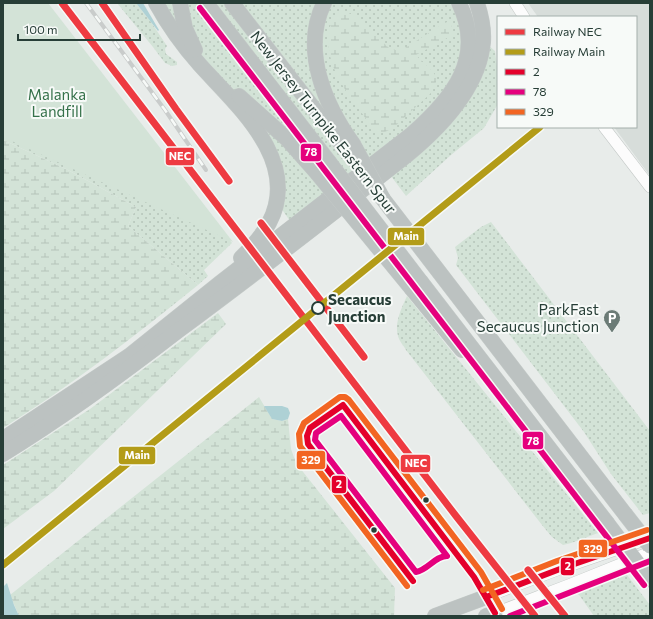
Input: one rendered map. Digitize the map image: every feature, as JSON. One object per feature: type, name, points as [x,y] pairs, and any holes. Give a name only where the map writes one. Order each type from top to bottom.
[{"type":"highway","points":[[100,375],[225,273],[240,259],[268,225],[274,212],[277,196],[276,172],[271,156],[262,138],[246,116],[187,51],[164,18],[156,3]]},
{"type":"highway","points":[[180,3],[185,28],[194,49],[202,61],[300,152],[416,286]]},
{"type":"highway","name":"New Jersey Turnpike Eastern Spur","points":[[206,3],[329,162],[416,286],[515,403],[650,580]]},
{"type":"highway","name":"New Jersey Turnpike Eastern Spur","points":[[232,3],[350,147],[384,199],[650,546]]},
{"type":"highway","points":[[324,3],[317,21],[314,43],[316,65],[322,85],[350,147]]},
{"type":"highway","points":[[3,439],[25,426],[129,356],[220,283],[412,134],[434,114],[446,101],[454,89],[461,76],[467,59],[469,43],[468,26],[459,3]]},
{"type":"highway","points":[[470,3],[475,17],[478,34],[479,51],[477,67]]},
{"type":"highway","points":[[3,454],[70,411],[111,382],[416,148],[440,125],[458,104],[470,84],[482,50],[483,35],[477,3]]},
{"type":"highway","points":[[435,616],[486,597]]},
{"type":"main road","points":[[515,3],[523,16]]},
{"type":"main road","points":[[605,128],[650,187]]},
{"type":"main road","points":[[486,597],[560,569],[650,538]]},
{"type":"main road","points":[[490,614],[571,584],[650,552]]},
{"type":"shaded area","points":[[528,3],[650,3],[650,176],[615,128],[637,128],[637,16],[537,16]]},
{"type":"green space","name":"Malanka Landfill","points":[[3,3],[47,3],[232,243],[204,270],[208,276],[198,285],[128,226],[136,207],[66,169],[3,140]]},
{"type":"green space","name":"Malanka Landfill","points":[[3,3],[48,3],[233,242],[3,137]]},
{"type":"green space","points":[[117,3],[136,3],[167,46],[165,49],[166,54],[177,62],[177,65],[172,66],[165,63]]},
{"type":"green space","points":[[160,3],[450,3],[459,20],[495,51],[497,66],[497,106],[484,128],[451,155],[406,196],[375,155],[290,221],[281,208],[279,162]]},
{"type":"green space","points":[[341,11],[354,15],[389,48],[397,50],[405,48],[447,22],[451,24],[451,35],[416,55],[436,76],[434,87],[430,94],[393,128],[383,133],[375,132],[343,86],[331,61],[329,30],[332,21]]},
{"type":"green space","points":[[3,140],[66,169],[136,207],[128,226],[198,285],[103,360],[29,412],[3,428]]},
{"type":"green space","points":[[491,222],[650,431],[650,513],[643,515],[611,474],[584,432],[456,265],[458,258],[455,247],[481,227]]},
{"type":"green space","points":[[407,296],[598,533],[563,545],[552,537],[542,525],[400,342],[397,326],[401,310]]},
{"type":"green space","points":[[218,313],[226,324],[54,491],[3,529],[3,465],[90,409]]},
{"type":"green space","points":[[259,397],[272,419],[282,421],[288,419],[291,449],[296,463],[395,588],[394,616],[19,616],[10,595]]},
{"type":"green space","points":[[624,571],[650,605],[650,616],[594,616],[577,592]]},
{"type":"water","points":[[136,3],[143,3],[159,30],[158,31]]},
{"type":"water","points":[[264,406],[282,406],[288,408],[290,413],[288,419],[282,421],[272,419]]},
{"type":"water","points":[[7,583],[19,616],[3,616],[3,587]]},
{"type":"railway","points":[[86,3],[165,110],[206,170]]},
{"type":"rail line","name":"NEC","points":[[62,3],[456,516],[535,616]]},
{"type":"rail line","name":"NEC","points":[[102,3],[176,109],[229,181]]},
{"type":"rail line","name":"Main","points":[[3,565],[539,128]]},
{"type":"rail line","name":"NEC","points":[[261,223],[364,357]]},
{"type":"rail line","name":"NEC","points":[[528,570],[565,616]]},
{"type":"transit line","name":"78","points":[[200,8],[644,585]]},
{"type":"transit line","name":"329","points":[[407,586],[300,446],[299,434],[304,423],[340,397],[345,397],[349,400],[481,572],[502,609]]},
{"type":"transit line","name":"2","points":[[413,581],[308,444],[307,436],[310,428],[343,405],[474,577],[495,613]]},
{"type":"transit line","name":"78","points":[[341,416],[447,556],[439,558],[424,569],[416,572],[315,440],[316,433],[341,416]]},
{"type":"transit line","name":"329","points":[[483,590],[557,561],[647,530]]},
{"type":"transit line","name":"2","points":[[486,597],[560,569],[650,538]]},
{"type":"transit line","name":"78","points":[[510,616],[650,561]]},
{"type":"place","name":"Secaucus Junction","points":[[318,308]]},
{"type":"place","name":"ParkFast Secaucus Junction","points":[[612,333]]}]
